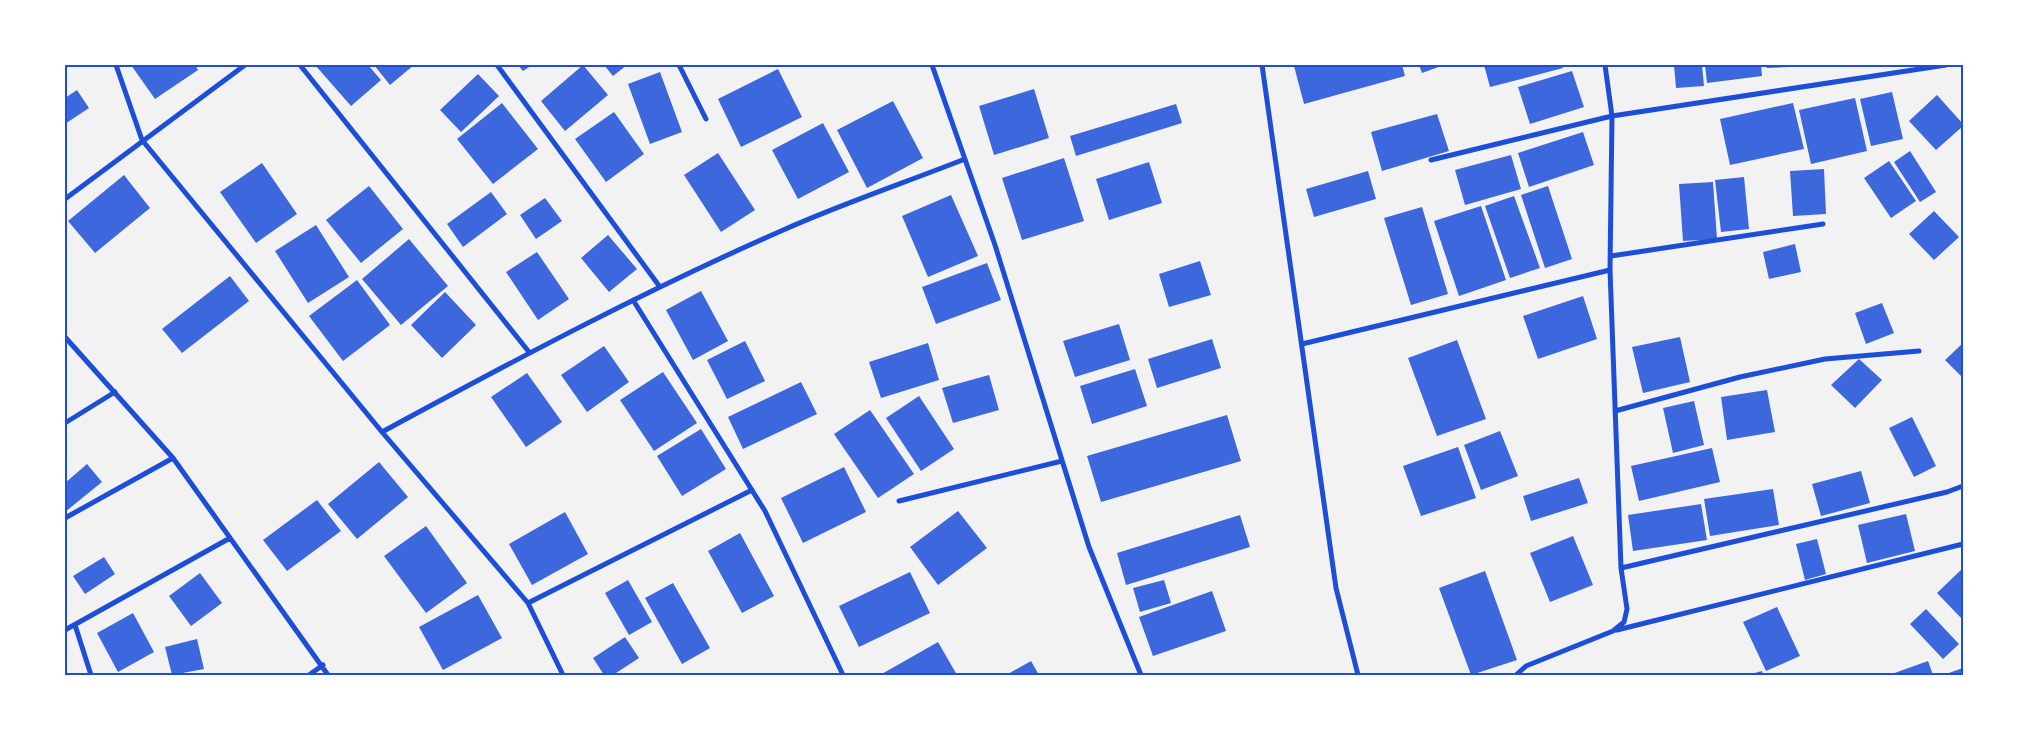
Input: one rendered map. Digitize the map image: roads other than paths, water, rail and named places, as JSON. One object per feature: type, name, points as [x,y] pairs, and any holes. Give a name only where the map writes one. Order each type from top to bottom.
[{"type":"street","points":[[116,65],[142,140],[382,432],[528,603],[563,675]]},
{"type":"street","points":[[65,199],[245,65]]},
{"type":"street","points":[[300,65],[529,352]]},
{"type":"street","points":[[497,65],[660,287]]},
{"type":"street","points":[[679,65],[706,119]]},
{"type":"street","points":[[932,65],[996,245],[1089,547],[1140,675]]},
{"type":"street","points":[[1262,65],[1336,588],[1358,675]]},
{"type":"street","points":[[1605,65],[1612,116],[1610,270],[1614,411],[1621,568],[1626,609],[1624,622],[1613,631]]},
{"type":"street","points":[[1431,160],[1612,116],[1946,65]]},
{"type":"street","points":[[382,432],[529,352],[632,300],[782,230],[965,159]]},
{"type":"street","points":[[1610,256],[1824,224]]},
{"type":"street","points":[[1302,344],[1610,270]]},
{"type":"street","points":[[632,300],[765,511],[843,675]]},
{"type":"street","points":[[65,337],[173,458],[323,665],[328,675]]},
{"type":"street","points":[[1614,411],[1740,377],[1825,359],[1919,351]]},
{"type":"street","points":[[65,423],[115,392]]},
{"type":"street","points":[[65,518],[173,458]]},
{"type":"street","points":[[899,501],[1062,462]]},
{"type":"street","points":[[1621,568],[1947,492],[1963,486]]},
{"type":"street","points":[[528,603],[752,490]]},
{"type":"street","points":[[65,630],[230,538]]},
{"type":"street","points":[[1516,675],[1526,666],[1613,631],[1963,544]]},
{"type":"street","points":[[74,625],[91,675]]},
{"type":"street","points":[[309,675],[323,665]]}]
